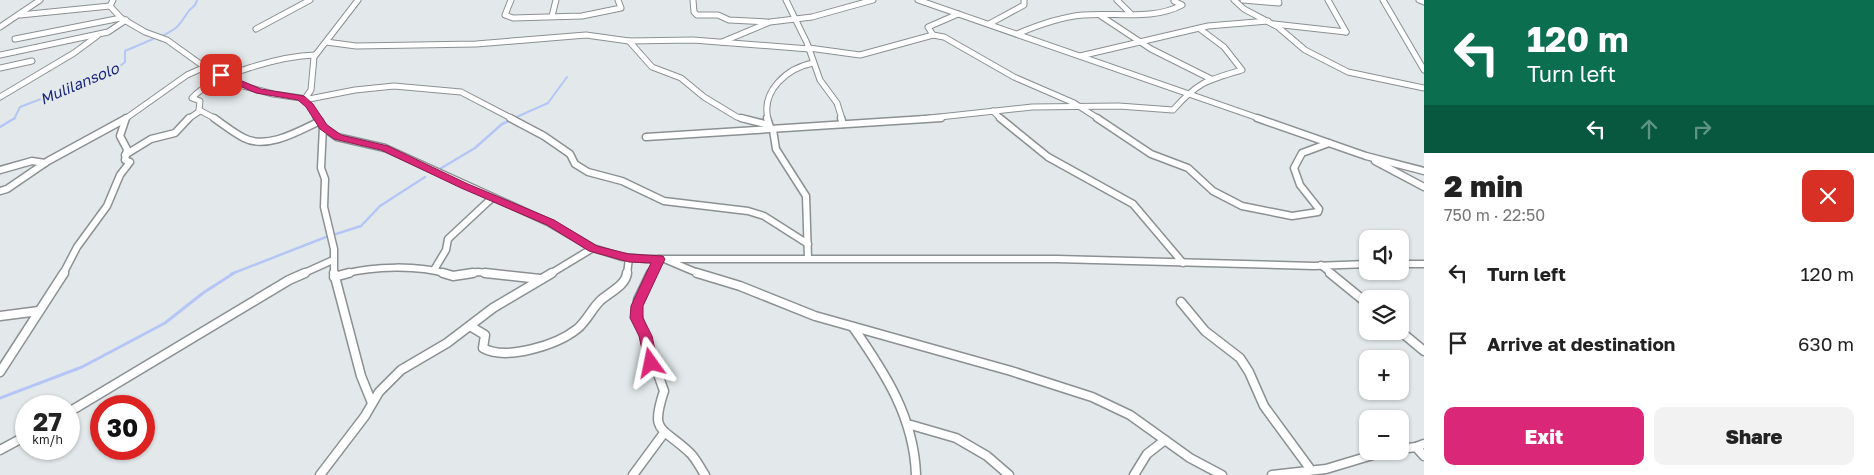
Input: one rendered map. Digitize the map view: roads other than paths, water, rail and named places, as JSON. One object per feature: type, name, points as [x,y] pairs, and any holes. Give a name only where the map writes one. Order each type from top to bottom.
[{"type":"street","points":[[0,27],[40,0]]},
{"type":"street","points":[[110,6],[113,0]]},
{"type":"street","points":[[256,29],[310,0]]},
{"type":"street","points":[[304,100],[311,90],[312,64],[315,55],[358,0]]},
{"type":"street","points":[[510,0],[507,17],[552,16],[619,8],[621,7],[618,0]]},
{"type":"street","points":[[552,16],[556,0]]},
{"type":"street","points":[[693,0],[694,12],[697,15],[718,15],[730,20],[770,22],[838,11],[873,0]]},
{"type":"street","points":[[786,0],[809,49],[820,80],[837,103],[843,124]]},
{"type":"street","points":[[918,0],[1366,156],[1424,171]]},
{"type":"street","points":[[989,24],[1024,5],[1024,0]]},
{"type":"street","points":[[1117,0],[1131,14]]},
{"type":"street","points":[[1017,34],[1041,24],[1083,15],[1131,14],[1175,9],[1182,6],[1174,0]]},
{"type":"street","points":[[1234,0],[1244,9],[1271,23],[1305,50],[1348,72],[1424,88]]},
{"type":"street","points":[[1243,0],[1279,3],[1278,0]]},
{"type":"street","points":[[1080,56],[1208,26],[1271,23],[1346,32],[1328,0]]},
{"type":"street","points":[[1383,0],[1424,70]]},
{"type":"street","points":[[1419,0],[1424,2]]},
{"type":"street","points":[[20,15],[110,6]]},
{"type":"street","points":[[110,6],[123,19],[145,32],[176,45],[205,67],[259,91],[304,100],[355,90],[394,86],[460,92],[544,136],[570,154],[575,164],[588,172],[622,180],[664,200],[748,211],[764,216],[808,244]]},
{"type":"street","points":[[933,35],[928,27],[958,14]]},
{"type":"street","points":[[1099,15],[1140,42],[1211,79]]},
{"type":"street","points":[[0,55],[108,32],[123,19]]},
{"type":"street","points":[[15,39],[123,19]]},
{"type":"street","points":[[720,43],[770,22]]},
{"type":"street","points":[[646,137],[942,118],[1032,108],[1119,106],[1173,110],[1187,93],[1211,79],[1240,71],[1242,68],[1224,47],[1200,29]]},
{"type":"street","points":[[0,97],[74,53],[100,34]]},
{"type":"street","points":[[326,42],[356,46],[476,44],[586,35],[605,36],[629,42],[682,40],[770,45],[860,55],[933,35],[944,37],[1014,77],[1064,98],[1151,154],[1182,165],[1208,187],[1242,206],[1289,216],[1318,212],[1319,209],[1300,185],[1294,168],[1302,153],[1329,143]]},
{"type":"street","points":[[629,42],[652,67],[681,78],[704,97],[737,117],[771,128]]},
{"type":"street","points":[[200,111],[200,100],[192,98],[204,84],[283,57],[315,55]]},
{"type":"street","points":[[0,68],[32,61]]},
{"type":"street","points":[[808,258],[806,196],[776,149],[766,110],[772,91],[797,66],[813,63]]},
{"type":"street","points":[[0,191],[8,189],[45,163],[125,119],[187,75],[205,67]]},
{"type":"street","points":[[304,100],[322,124],[337,137],[385,148],[550,223],[593,248],[629,258],[1057,259],[1321,266],[1359,264]]},
{"type":"street","points":[[200,111],[211,116],[245,139],[256,142],[281,138],[322,124]]},
{"type":"street","points":[[125,156],[151,139],[158,139],[175,133],[189,118],[200,111]]},
{"type":"street","points":[[993,111],[1011,129],[1048,157],[1133,204],[1183,263]]},
{"type":"street","points":[[0,372],[64,273],[77,246],[107,206],[120,175],[130,162],[125,160],[127,149],[120,136],[120,127],[125,119]]},
{"type":"street","points":[[322,124],[321,168],[325,179],[324,207],[330,228],[334,276],[361,376],[372,403]]},
{"type":"street","points":[[1366,156],[1424,187]]},
{"type":"street","points":[[0,170],[32,161],[45,163]]},
{"type":"street","points":[[434,270],[446,250],[448,240],[492,198]]},
{"type":"street","points":[[320,475],[349,439],[379,392],[401,370],[447,343],[492,308],[593,248]]},
{"type":"street","points":[[470,326],[485,335],[483,348],[487,353],[498,355],[523,350],[565,336],[576,330],[597,304],[623,282],[627,277],[629,258]]},
{"type":"street","points":[[662,259],[702,276],[740,286],[815,316],[1011,371],[1092,397],[1130,415],[1165,440],[1222,475]]},
{"type":"street","points":[[662,259],[642,293],[637,306],[637,318],[645,336],[655,374],[664,391],[657,413],[658,425],[664,433],[691,453],[705,475]]},
{"type":"street","points":[[80,406],[204,333],[289,280],[332,260]]},
{"type":"street","points":[[1409,264],[1424,264]]},
{"type":"street","points":[[1321,266],[1359,297]]},
{"type":"street","points":[[334,276],[371,268],[434,270],[453,276],[478,272],[540,279]]},
{"type":"street","points":[[1181,302],[1205,330],[1240,358],[1249,372],[1264,406],[1317,471]]},
{"type":"street","points":[[0,316],[40,311]]},
{"type":"street","points":[[853,327],[892,386],[911,425],[917,460],[916,475]]},
{"type":"street","points":[[1409,338],[1424,351]]},
{"type":"street","points":[[911,425],[956,438],[986,456],[1009,475]]},
{"type":"street","points":[[633,475],[664,433]]},
{"type":"street","points":[[1134,475],[1148,454],[1165,440]]},
{"type":"street","points":[[0,450],[15,442]]},
{"type":"street","points":[[1420,446],[1424,456]]},
{"type":"street","points":[[1272,475],[1317,471],[1359,460]]},
{"type":"waterway","name":"Mulilansolo","points":[[162,36],[178,26],[189,10],[196,4],[197,0]]},
{"type":"waterway","name":"Mulilansolo","points":[[14,118],[20,107],[114,71],[125,62],[125,51],[153,39]]},
{"type":"waterway","points":[[512,119],[548,103],[567,77]]},
{"type":"waterway","name":"Mulilansolo","points":[[0,127],[14,118]]},
{"type":"waterway","points":[[438,170],[475,148],[502,124],[515,118]]},
{"type":"waterway","points":[[336,234],[361,226],[380,206],[425,177]]},
{"type":"waterway","points":[[231,274],[326,237]]},
{"type":"waterway","points":[[0,398],[82,367],[165,323],[203,293],[234,273]]}]
